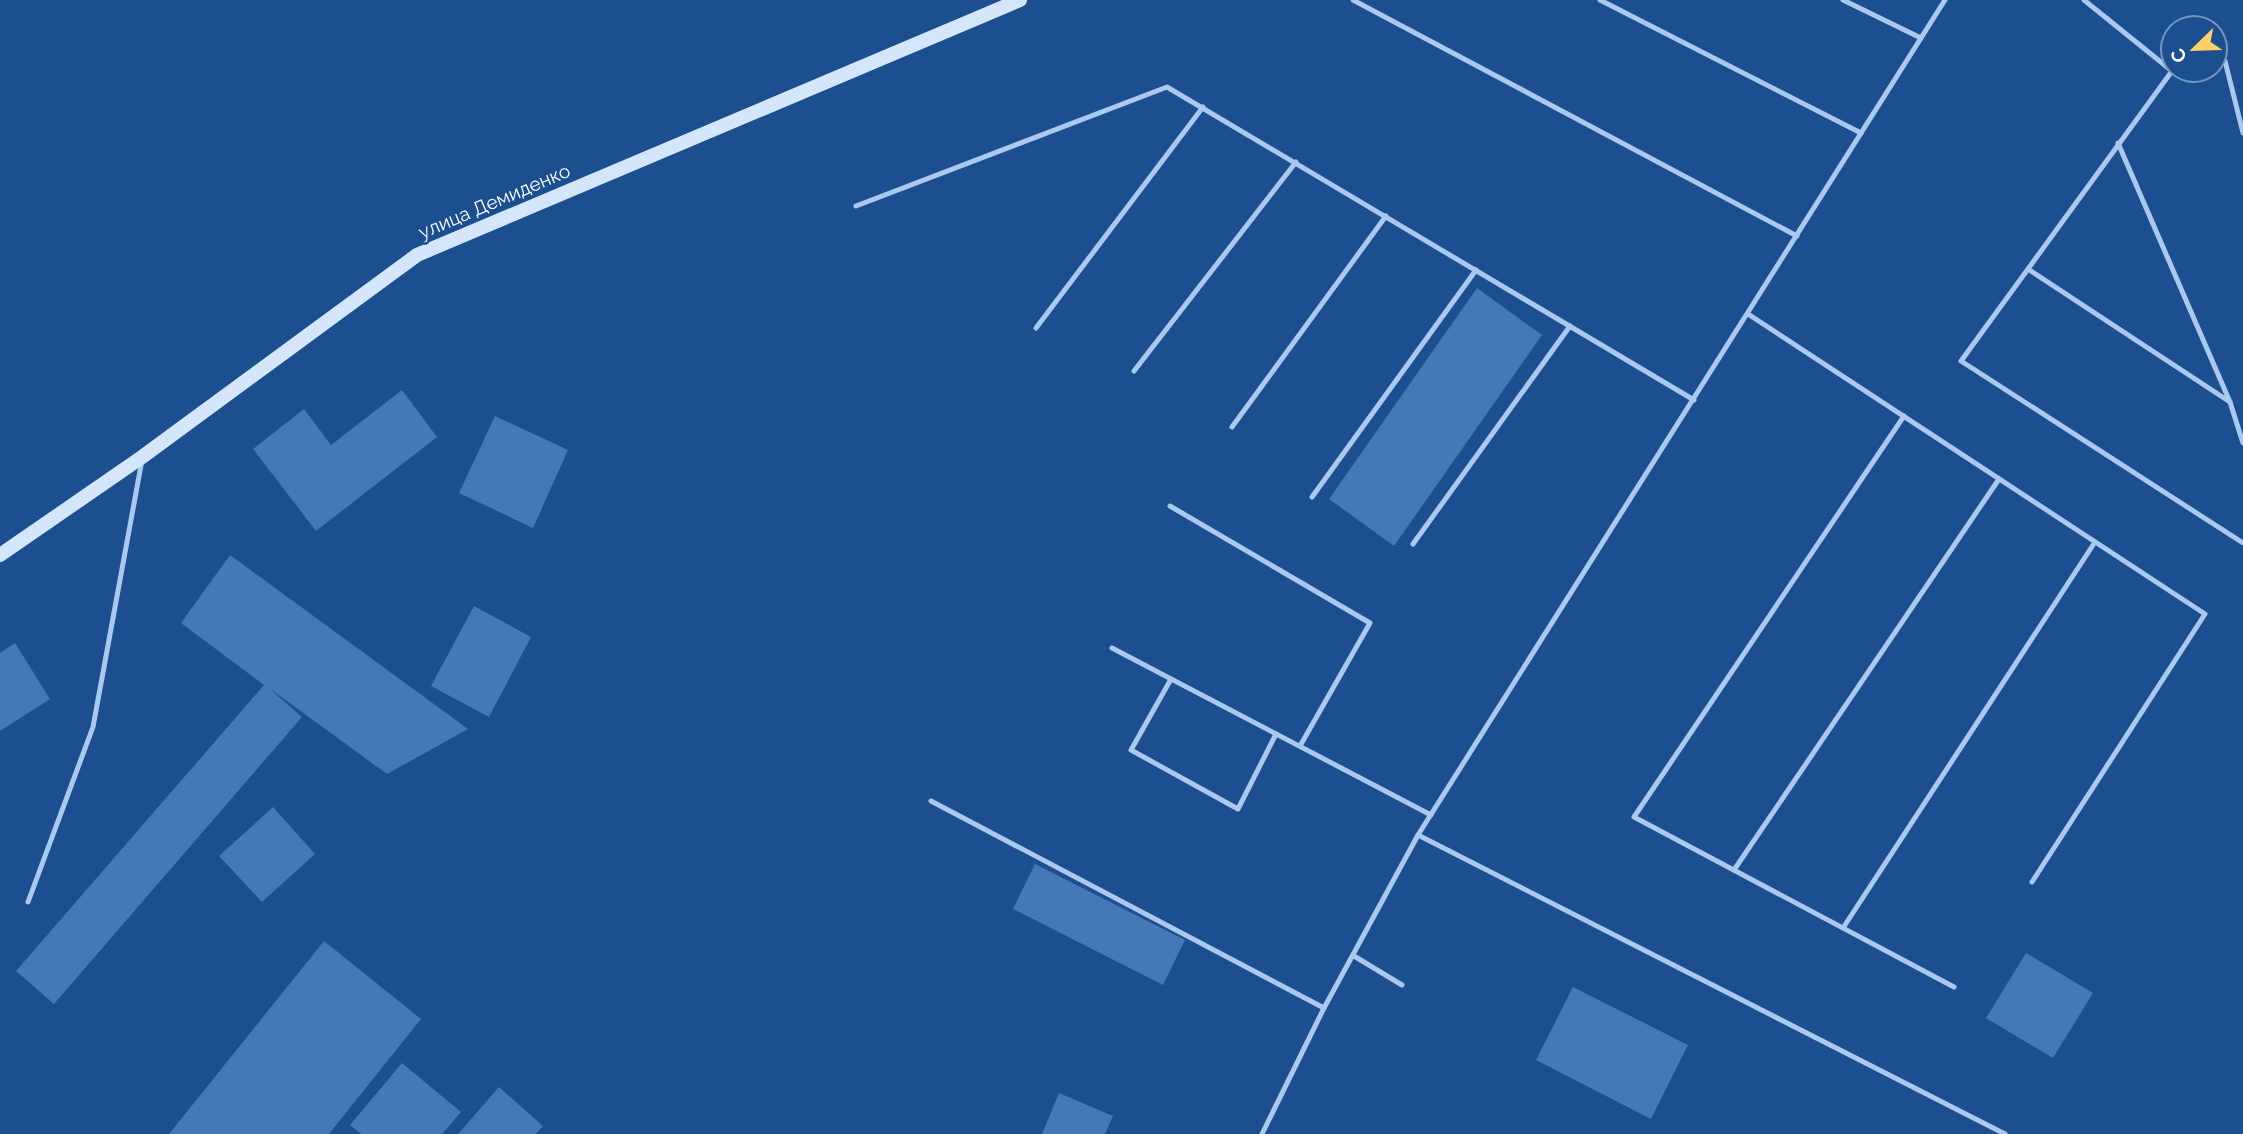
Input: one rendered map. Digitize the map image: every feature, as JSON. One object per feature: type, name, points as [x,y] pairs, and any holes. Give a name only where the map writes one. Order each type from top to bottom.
[{"type":"main road","name":"улица Демиденко","points":[[0,555],[142,457],[417,255],[1020,0]]},
{"type":"lane","points":[[1353,0],[1797,236]]},
{"type":"lane","points":[[1600,0],[1861,133]]},
{"type":"lane","points":[[1843,0],[1921,38]]},
{"type":"lane","points":[[1262,1134],[1324,1008],[1418,835],[1945,0]]},
{"type":"lane","points":[[2084,0],[2159,59]]},
{"type":"lane","points":[[2229,77],[2243,133]]},
{"type":"lane","points":[[2165,84],[2118,143],[1961,361],[2243,543]]},
{"type":"lane","points":[[856,206],[1167,87],[1694,400]]},
{"type":"lane","points":[[1036,328],[1203,107]]},
{"type":"lane","points":[[2118,143],[2230,402],[2243,443]]},
{"type":"lane","points":[[1134,371],[1296,162]]},
{"type":"lane","points":[[1232,427],[1386,216]]},
{"type":"lane","points":[[2028,269],[2230,402]]},
{"type":"lane","points":[[1312,497],[1476,270]]},
{"type":"lane","points":[[1748,314],[2205,614],[2032,882]]},
{"type":"lane","points":[[1413,544],[1570,326]]},
{"type":"lane","points":[[1904,416],[1634,817],[1954,987]]},
{"type":"lane","points":[[27,902],[93,727],[142,457]]},
{"type":"lane","points":[[1734,870],[1999,479]]},
{"type":"lane","points":[[1170,506],[1370,623],[1300,746]]},
{"type":"lane","points":[[1843,928],[2095,542]]},
{"type":"lane","points":[[1112,648],[1431,815]]},
{"type":"lane","points":[[1171,679],[1131,750],[1238,809],[1276,734]]},
{"type":"lane","points":[[931,801],[1324,1008]]},
{"type":"lane","points":[[1418,835],[2006,1134]]},
{"type":"lane","points":[[1354,956],[1402,985]]},
{"type":"building","points":[[1477,288],[1542,335],[1394,546],[1329,499]]},
{"type":"building","points":[[402,390],[437,437],[316,531],[253,449],[304,409],[331,445]]},
{"type":"building","points":[[495,416],[568,450],[533,528],[459,493]]},
{"type":"building","points":[[230,555],[468,729],[387,774],[269,688],[302,717],[54,1004],[16,971],[264,685],[181,623]]},
{"type":"building","points":[[474,606],[531,637],[489,717],[431,686]]},
{"type":"building","points":[[15,643],[50,699],[0,731],[0,653]]},
{"type":"building","points":[[273,807],[315,854],[262,902],[219,856]]},
{"type":"building","points":[[1035,864],[1185,940],[1163,985],[1013,909]]},
{"type":"building","points":[[324,941],[421,1019],[329,1134],[169,1134]]},
{"type":"building","points":[[2026,953],[2093,993],[2053,1058],[1986,1018]]},
{"type":"building","points":[[1573,987],[1688,1045],[1651,1119],[1536,1060]]},
{"type":"building","points":[[402,1063],[461,1112],[442,1134],[361,1134],[350,1125]]},
{"type":"building","points":[[499,1087],[543,1126],[536,1134],[458,1134]]},
{"type":"building","points":[[1059,1093],[1113,1116],[1105,1134],[1042,1134]]}]
